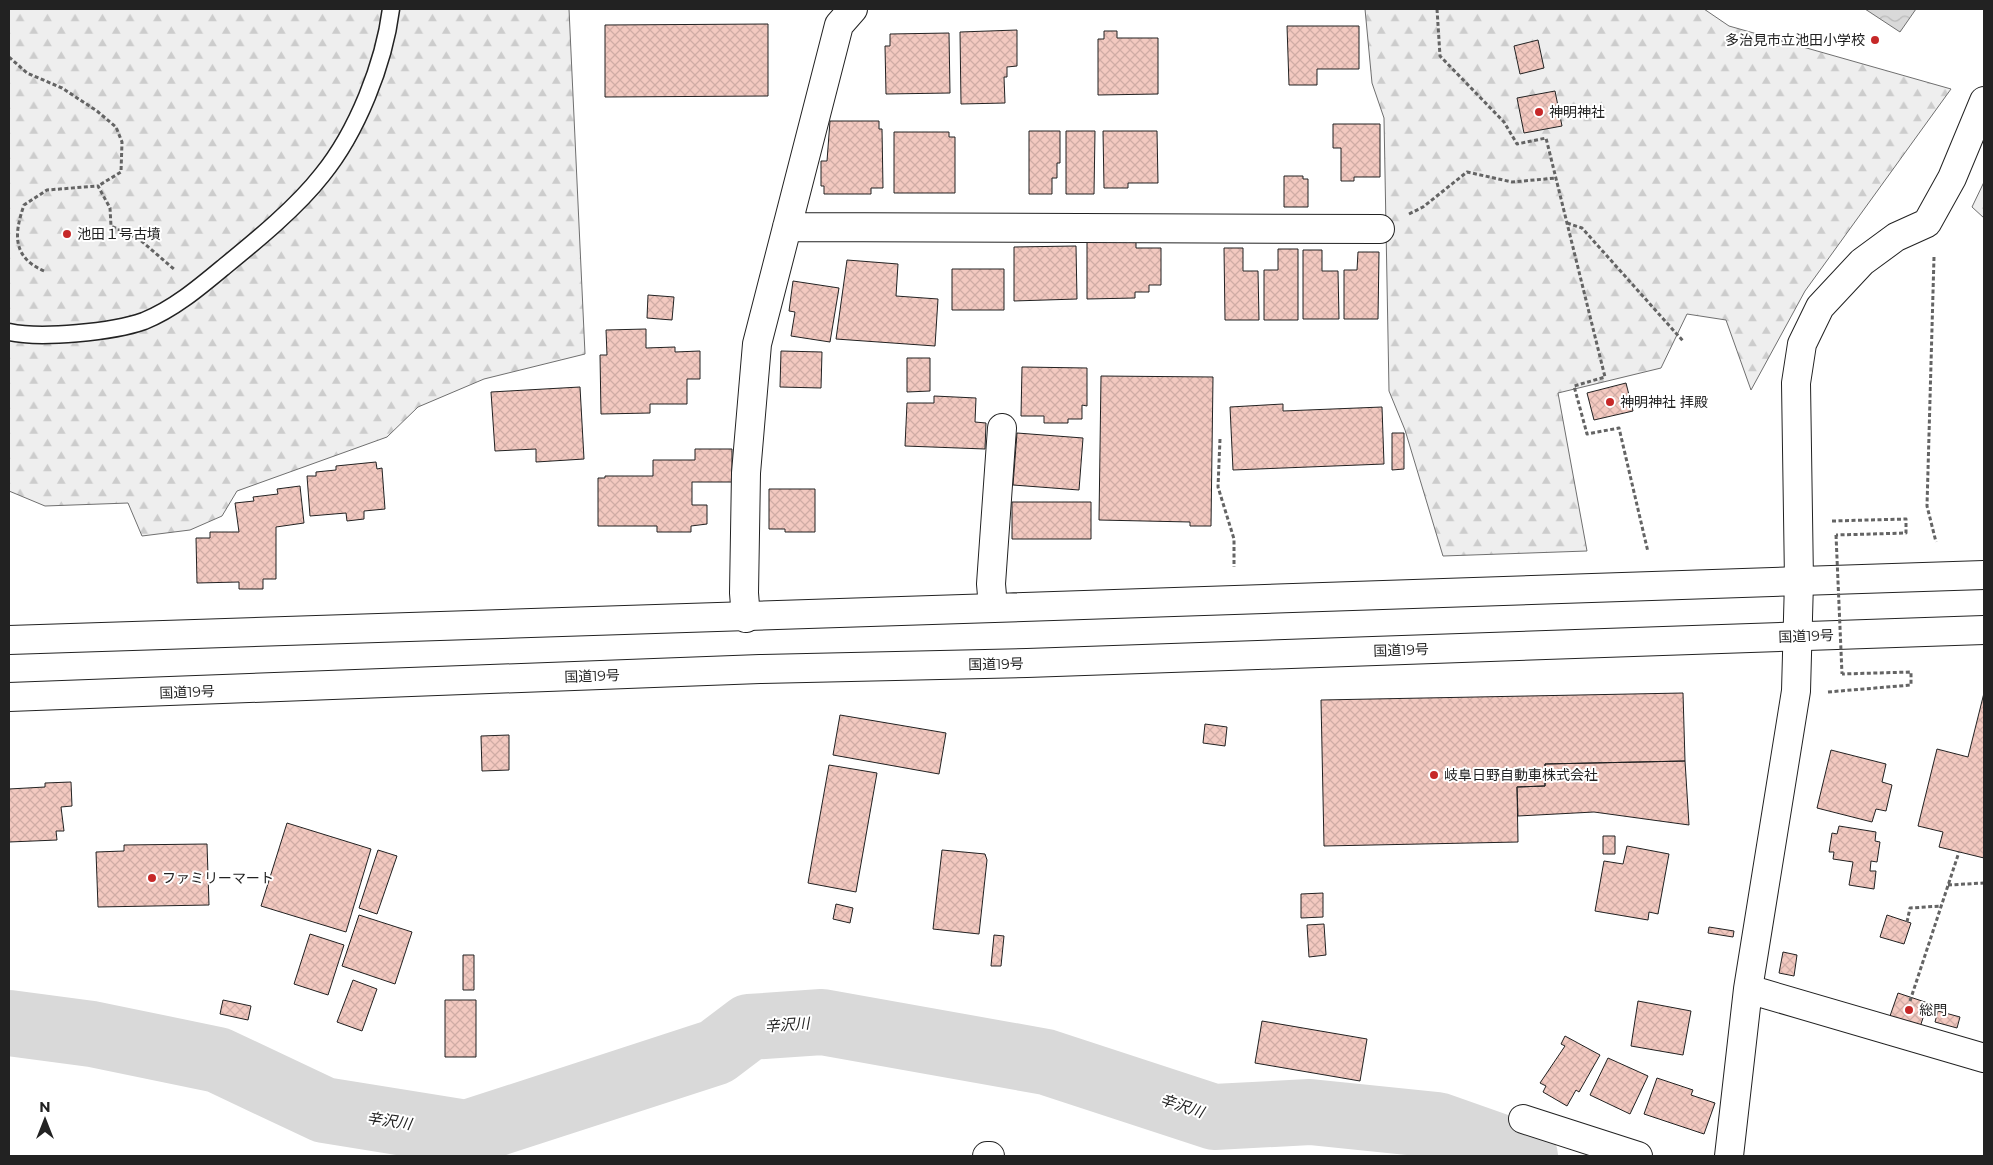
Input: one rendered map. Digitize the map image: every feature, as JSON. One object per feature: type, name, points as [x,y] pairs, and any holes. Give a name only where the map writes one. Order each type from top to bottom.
[{"type":"main road","points":[[746,618],[744,593],[746,473],[757,344],[839,26],[853,9]]},
{"type":"main road","points":[[1729,1156],[1748,988],[1796,691],[1799,581],[1796,383],[1802,344],[1820,307],[1862,262],[1896,237],[1927,223],[1952,178],[1984,100]]},
{"type":"main road","points":[[787,227],[1380,229]]},
{"type":"main road","points":[[994,607],[992,584],[1002,428]]},
{"type":"main road","points":[[9,640],[746,618],[994,607],[1984,575]]},
{"type":"main road","name":"国道19号","points":[[9,697],[760,669],[1027,663],[1984,630]]},
{"type":"main road","points":[[1748,988],[1984,1058]]},
{"type":"main road","points":[[1524,1119],[1638,1156]]},
{"type":"lane","points":[[9,332],[78,334],[143,321],[196,290],[261,237],[323,175],[348,134],[369,94],[388,31],[391,9]]},
{"type":"path","points":[[1437,9],[1440,56],[1504,122],[1517,144],[1546,138],[1605,377],[1574,386],[1587,434],[1619,428],[1648,555]]},
{"type":"path","points":[[9,58],[27,73],[62,88],[97,111],[116,128],[122,142],[121,172],[98,186],[47,190],[24,205],[16,237],[22,255],[30,264],[44,271]]},
{"type":"path","points":[[1380,229],[1423,207],[1467,172],[1512,182],[1556,178]]},
{"type":"path","points":[[98,186],[110,208],[111,226],[139,239],[181,276]]},
{"type":"path","points":[[1567,223],[1582,228],[1684,341]]},
{"type":"path","points":[[1927,223],[1934,251],[1927,506],[1937,547]]},
{"type":"path","points":[[1220,439],[1218,487],[1234,539],[1234,575]]},
{"type":"path","points":[[1842,520],[1906,519],[1906,533],[1836,535],[1842,674],[1911,672],[1912,685],[1848,691]]},
{"type":"path","points":[[1899,1033],[1959,852]]},
{"type":"path","points":[[1948,885],[1984,883]]},
{"type":"path","points":[[1908,922],[1910,908],[1941,906]]},
{"type":"green space","points":[[9,9],[569,9],[585,354],[484,379],[418,407],[387,437],[237,491],[222,516],[190,530],[142,536],[128,503],[45,506],[9,491]]},
{"type":"green space","points":[[1365,9],[1704,9],[1729,26],[1951,89],[1805,291],[1751,390],[1726,320],[1687,314],[1661,368],[1558,393],[1587,551],[1443,556],[1405,430],[1389,391],[1384,118],[1372,83]]},
{"type":"green space","points":[[1984,182],[1984,218],[1972,207]]},
{"type":"water","points":[[1865,9],[1916,9],[1900,32]]},
{"type":"building","points":[[768,24],[768,96],[605,97],[605,25]]},
{"type":"building","points":[[1287,26],[1359,26],[1359,69],[1317,69],[1317,85],[1289,85]]},
{"type":"building","points":[[1017,30],[1017,66],[1007,67],[1007,77],[1004,77],[1005,103],[961,104],[960,32]]},
{"type":"building","points":[[1104,31],[1117,31],[1117,38],[1158,38],[1158,94],[1098,95],[1098,39],[1104,39]]},
{"type":"building","points":[[949,33],[950,93],[886,94],[885,46],[890,46],[890,34]]},
{"type":"building","points":[[1538,40],[1544,68],[1520,74],[1514,46]]},
{"type":"building","name":"神明神社","points":[[1555,91],[1562,126],[1524,133],[1517,98]]},
{"type":"building","points":[[830,121],[879,121],[879,129],[882,129],[883,188],[871,188],[871,194],[824,194],[824,186],[821,186],[821,161],[827,161]]},
{"type":"building","points":[[1333,124],[1380,124],[1380,177],[1354,177],[1354,181],[1341,181],[1341,148],[1333,148]]},
{"type":"building","points":[[1029,131],[1060,131],[1060,163],[1057,163],[1057,178],[1052,178],[1052,194],[1029,194]]},
{"type":"building","points":[[1066,131],[1095,131],[1094,194],[1066,194]]},
{"type":"building","points":[[1103,131],[1157,131],[1158,183],[1128,183],[1128,188],[1104,188]]},
{"type":"building","points":[[894,132],[949,132],[949,137],[955,137],[955,193],[894,193]]},
{"type":"building","points":[[1284,176],[1303,176],[1303,179],[1308,179],[1308,207],[1284,207]]},
{"type":"building","points":[[1087,242],[1136,242],[1136,248],[1161,248],[1161,285],[1149,285],[1149,292],[1135,292],[1135,298],[1087,299]]},
{"type":"building","points":[[1076,246],[1077,299],[1014,301],[1014,247]]},
{"type":"building","points":[[1224,248],[1243,248],[1243,271],[1258,271],[1259,320],[1225,320]]},
{"type":"building","points":[[1278,249],[1298,249],[1298,320],[1264,320],[1264,270],[1278,270]]},
{"type":"building","points":[[1303,250],[1322,250],[1322,271],[1338,271],[1339,319],[1303,319]]},
{"type":"building","points":[[1358,252],[1379,252],[1378,319],[1344,319],[1344,270],[1357,270]]},
{"type":"building","points":[[847,260],[898,264],[896,296],[938,299],[935,346],[836,339]]},
{"type":"building","points":[[952,269],[1004,269],[1004,310],[952,310]]},
{"type":"building","points":[[793,281],[839,288],[830,342],[791,336],[795,312],[789,311]]},
{"type":"building","points":[[648,295],[674,297],[672,320],[647,318]]},
{"type":"building","points":[[646,329],[646,348],[675,347],[675,352],[700,351],[700,379],[687,379],[687,404],[650,404],[650,413],[601,414],[600,355],[607,355],[606,330]]},
{"type":"building","points":[[781,351],[822,352],[821,388],[780,387]]},
{"type":"building","points":[[907,358],[930,358],[930,391],[907,392]]},
{"type":"building","points":[[1022,367],[1087,368],[1087,406],[1082,405],[1082,419],[1068,419],[1068,423],[1044,423],[1044,416],[1021,416]]},
{"type":"building","points":[[1101,376],[1213,377],[1211,526],[1190,526],[1190,522],[1099,520]]},
{"type":"building","name":"神明神社 拝殿","points":[[1626,383],[1633,411],[1594,420],[1587,393]]},
{"type":"building","points":[[580,387],[584,459],[536,462],[536,449],[495,451],[491,392]]},
{"type":"building","points":[[934,396],[976,398],[975,422],[986,423],[985,449],[905,446],[907,403],[934,403]]},
{"type":"building","points":[[1283,404],[1283,411],[1382,407],[1384,464],[1233,470],[1230,407]]},
{"type":"building","points":[[1017,433],[1083,438],[1079,490],[1013,485]]},
{"type":"building","points":[[1392,433],[1404,433],[1404,469],[1392,470]]},
{"type":"building","points":[[695,449],[732,449],[732,482],[692,482],[692,505],[707,505],[707,524],[691,526],[691,532],[657,532],[657,526],[598,526],[598,478],[605,478],[605,476],[653,476],[653,460],[695,460]]},
{"type":"building","points":[[376,462],[377,469],[382,468],[385,509],[364,511],[364,519],[347,521],[346,513],[310,516],[307,476],[316,476],[316,472],[336,470],[336,466]]},
{"type":"building","points":[[300,486],[304,523],[276,527],[276,579],[263,579],[263,589],[239,589],[239,582],[197,583],[196,538],[210,538],[210,532],[239,532],[235,503],[254,501],[253,497],[278,494],[277,489]]},
{"type":"building","points":[[769,489],[815,489],[815,532],[785,532],[785,529],[769,529]]},
{"type":"building","points":[[1012,502],[1091,502],[1091,539],[1012,539]]},
{"type":"building","name":"岐阜日野自動車株式会社","points":[[1683,693],[1685,761],[1545,764],[1545,786],[1517,787],[1518,842],[1324,846],[1321,700]]},
{"type":"building","points":[[1984,693],[1984,858],[1939,847],[1943,832],[1918,826],[1937,749],[1968,757]]},
{"type":"building","points":[[840,715],[946,733],[939,774],[833,755]]},
{"type":"building","points":[[1205,724],[1227,727],[1225,746],[1203,743]]},
{"type":"building","points":[[509,735],[509,770],[482,771],[481,736]]},
{"type":"building","points":[[1831,750],[1886,764],[1882,782],[1892,785],[1886,811],[1876,809],[1872,822],[1817,808]]},
{"type":"building","points":[[1685,761],[1689,825],[1594,812],[1518,816],[1517,787],[1545,786],[1545,764]]},
{"type":"building","points":[[829,765],[877,773],[856,892],[808,883]]},
{"type":"building","points":[[71,782],[72,806],[61,807],[64,831],[56,831],[57,840],[9,842],[9,789],[45,787],[45,783]]},
{"type":"building","points":[[287,823],[371,849],[346,932],[261,906]]},
{"type":"building","points":[[1839,826],[1876,832],[1875,841],[1880,842],[1877,862],[1871,861],[1870,871],[1876,871],[1874,889],[1849,885],[1853,862],[1833,859],[1834,852],[1829,852],[1832,833],[1837,834]]},
{"type":"building","points":[[1603,836],[1615,836],[1615,854],[1603,854]]},
{"type":"building","name":"ファミリーマート","points":[[207,844],[209,905],[98,907],[96,852],[124,851],[124,845]]},
{"type":"building","points":[[1627,846],[1669,854],[1658,914],[1649,912],[1648,920],[1595,911],[1604,861],[1623,864]]},
{"type":"building","points":[[378,850],[397,856],[377,914],[359,908]]},
{"type":"building","points":[[942,850],[985,854],[987,860],[979,934],[933,929]]},
{"type":"building","points":[[1323,893],[1323,917],[1301,918],[1301,894]]},
{"type":"building","points":[[836,904],[853,908],[850,923],[833,919]]},
{"type":"building","points":[[359,915],[412,932],[395,984],[342,966]]},
{"type":"building","points":[[1887,915],[1911,923],[1904,944],[1880,937]]},
{"type":"building","points":[[1324,924],[1326,955],[1309,957],[1307,925]]},
{"type":"building","points":[[1709,927],[1734,931],[1733,937],[1708,933]]},
{"type":"building","points":[[310,934],[344,945],[328,995],[294,984]]},
{"type":"building","points":[[994,935],[1004,936],[1001,966],[991,966]]},
{"type":"building","points":[[1783,952],[1797,955],[1794,976],[1779,973]]},
{"type":"building","points":[[463,955],[474,955],[474,990],[463,990]]},
{"type":"building","points":[[353,980],[377,989],[362,1031],[337,1022]]},
{"type":"building","name":"総門","points":[[1898,993],[1928,1003],[1920,1027],[1890,1016]]},
{"type":"building","points":[[223,1000],[251,1006],[248,1020],[220,1014]]},
{"type":"building","points":[[445,1000],[476,1000],[476,1057],[445,1057]]},
{"type":"building","points":[[1638,1001],[1691,1011],[1683,1055],[1631,1046]]},
{"type":"building","points":[[1938,1011],[1960,1017],[1957,1028],[1935,1022]]},
{"type":"building","points":[[1262,1021],[1367,1039],[1360,1081],[1255,1063]]},
{"type":"building","points":[[1565,1036],[1600,1055],[1579,1092],[1576,1090],[1567,1106],[1543,1092],[1546,1086],[1540,1083],[1565,1046],[1561,1044]]},
{"type":"building","points":[[1608,1058],[1648,1076],[1630,1114],[1590,1095]]},
{"type":"building","points":[[1657,1078],[1693,1090],[1691,1095],[1715,1103],[1704,1134],[1644,1114]]},
{"type":"waterway","name":"辛沢川","points":[[9,1023],[92,1034],[218,1060],[324,1110],[467,1133],[716,1052],[749,1027],[822,1022],[1046,1062],[1214,1117],[1310,1112],[1437,1125],[1525,1156]]},
{"type":"place","name":"多治見市立池田小学校","points":[[1875,40]]},
{"type":"place","name":"神明神社","points":[[1539,112]]},
{"type":"place","name":"池田１号古墳","points":[[67,234]]},
{"type":"place","name":"神明神社 拝殿","points":[[1610,402]]},
{"type":"place","name":"岐阜日野自動車株式会社","points":[[1434,775]]},
{"type":"place","name":"ファミリーマート","points":[[152,878]]},
{"type":"place","name":"総門","points":[[1909,1010]]}]
